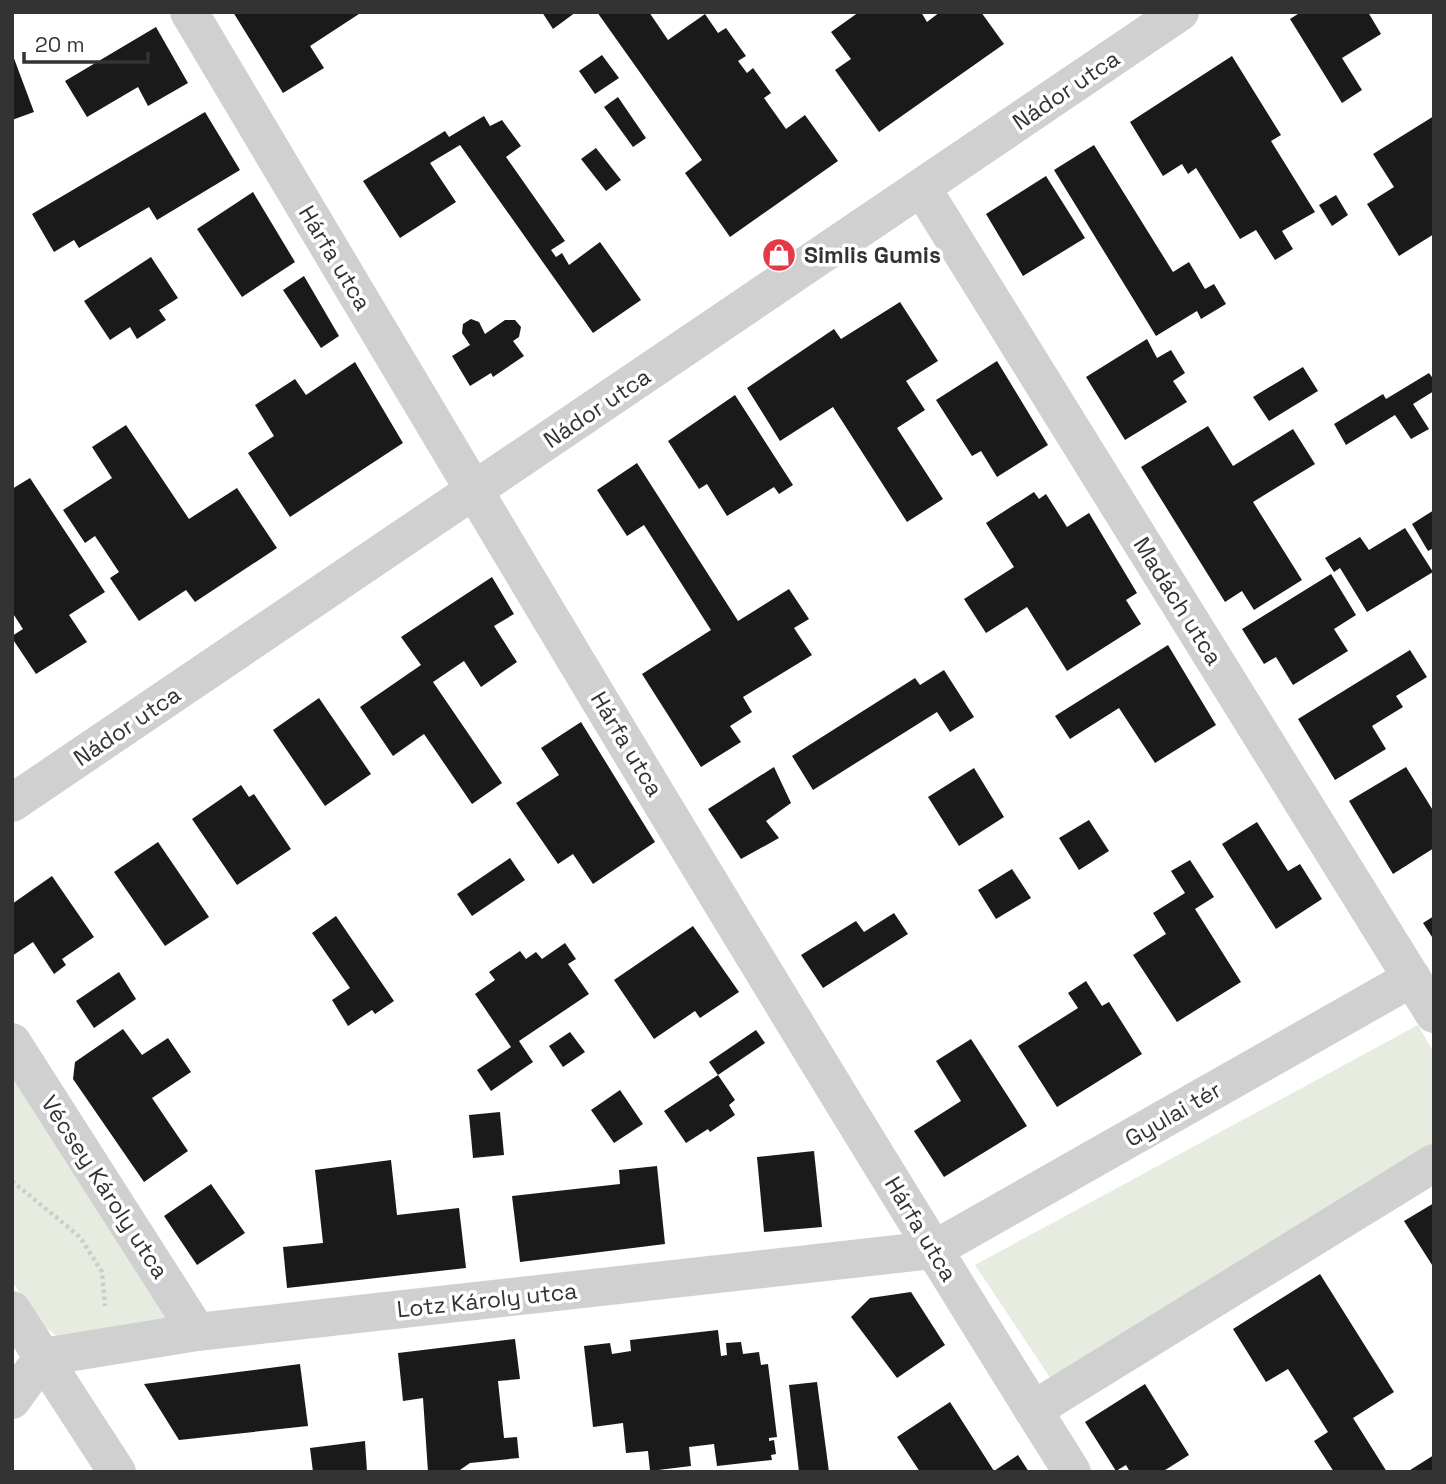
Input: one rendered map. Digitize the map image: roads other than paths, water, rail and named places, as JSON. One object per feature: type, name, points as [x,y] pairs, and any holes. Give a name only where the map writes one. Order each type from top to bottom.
[{"type":"street","name":"Hárfa utca","points":[[189,12],[933,1250],[1072,1472]]},
{"type":"street","name":"Nádor utca","points":[[12,803],[1180,12]]},
{"type":"street","name":"Madách utca","points":[[922,187],[1434,1014]]},
{"type":"street","name":"Gyulai tér","points":[[933,1250],[1412,978]]},
{"type":"street","name":"Vécsey Károly utca","points":[[12,1042],[197,1332]]},
{"type":"street","points":[[1033,1410],[1434,1163]]},
{"type":"street","name":"Lotz Károly utca","points":[[43,1357],[197,1332],[933,1250]]},
{"type":"street","points":[[12,1310],[117,1472]]},
{"type":"street","points":[[12,1400],[43,1357]]},
{"type":"place","name":"Simlis Gumis","points":[[779,255]]}]
